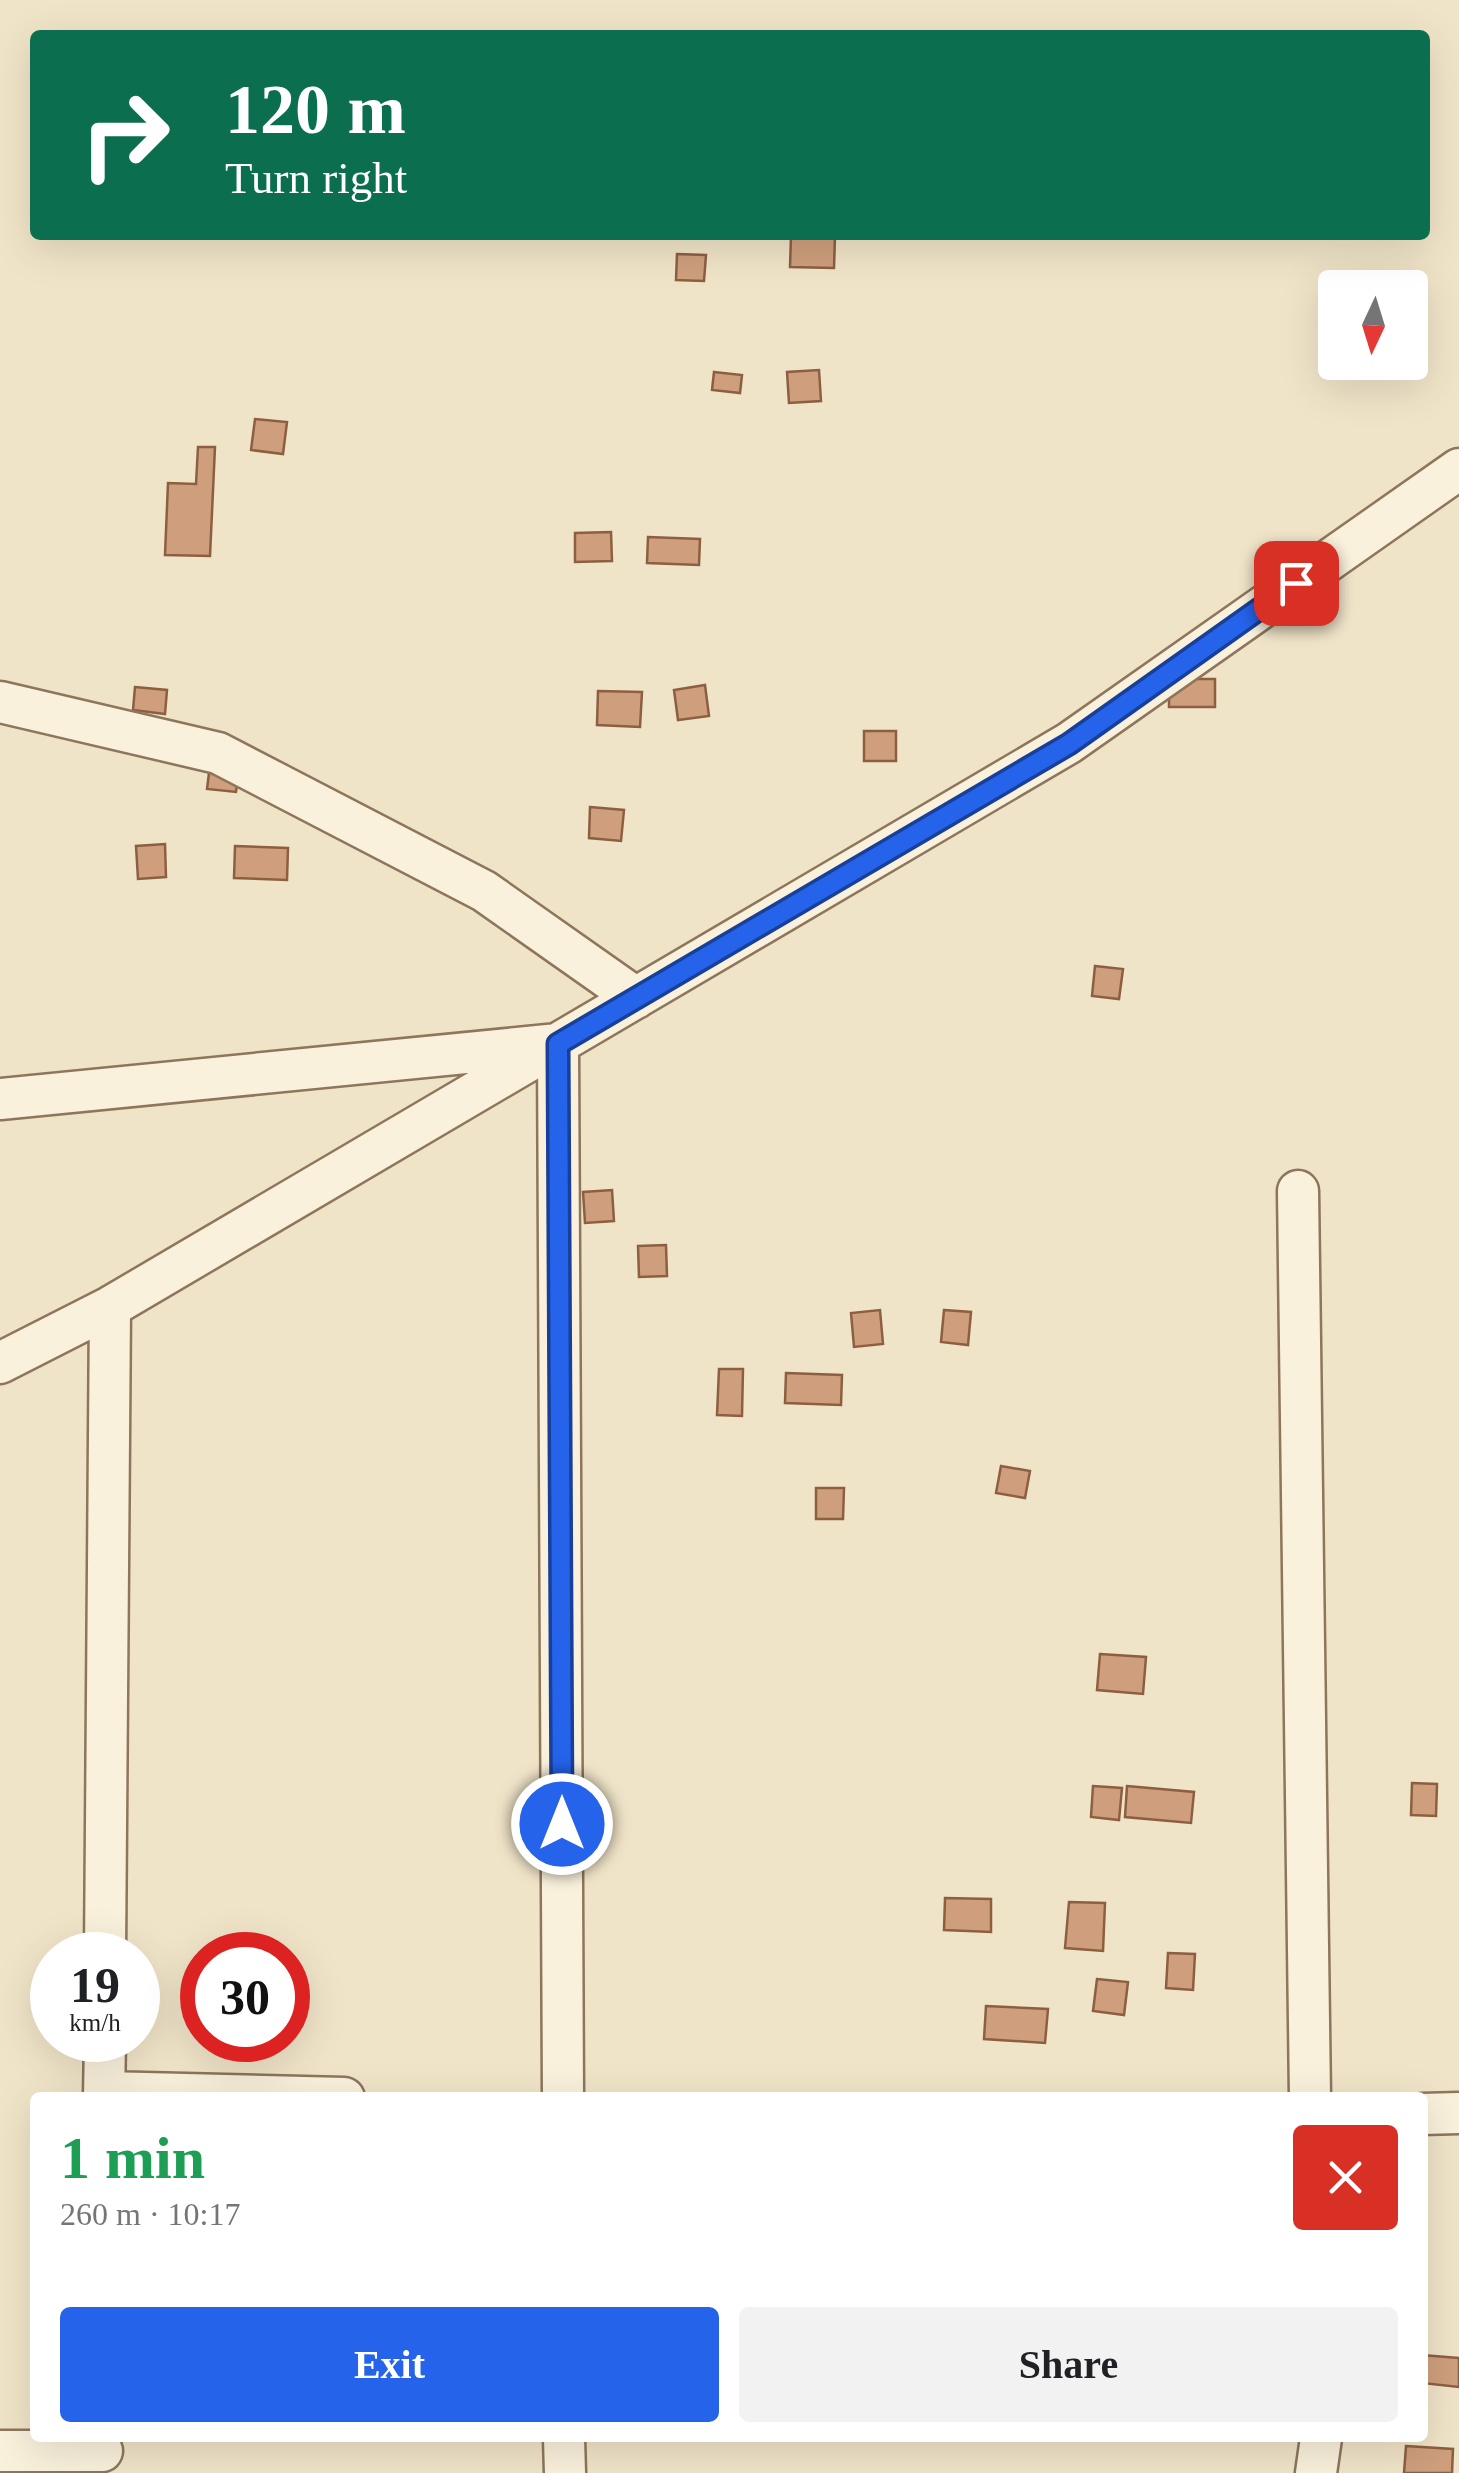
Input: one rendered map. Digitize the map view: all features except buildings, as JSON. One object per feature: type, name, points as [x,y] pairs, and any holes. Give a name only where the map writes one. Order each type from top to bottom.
[{"type":"street","points":[[0,1364],[110,1307],[1069,744],[1459,469]]},
{"type":"street","points":[[0,702],[218,753],[484,892],[636,998]]},
{"type":"street","points":[[0,1099],[558,1044]]},
{"type":"street","points":[[558,1044],[563,2092]]},
{"type":"street","points":[[1298,1191],[1310,2092]]},
{"type":"street","points":[[106,1932],[110,1307]]},
{"type":"street","points":[[104,2092],[105,2062]]},
{"type":"street","points":[[1428,2114],[1459,2113]]},
{"type":"street","points":[[564,2442],[564,2473]]},
{"type":"street","points":[[1316,2473],[1320,2442]]},
{"type":"street","points":[[0,2451],[102,2454]]},
{"type":"route","points":[[562,1824],[558,1044],[1069,744],[1296,583]]}]
